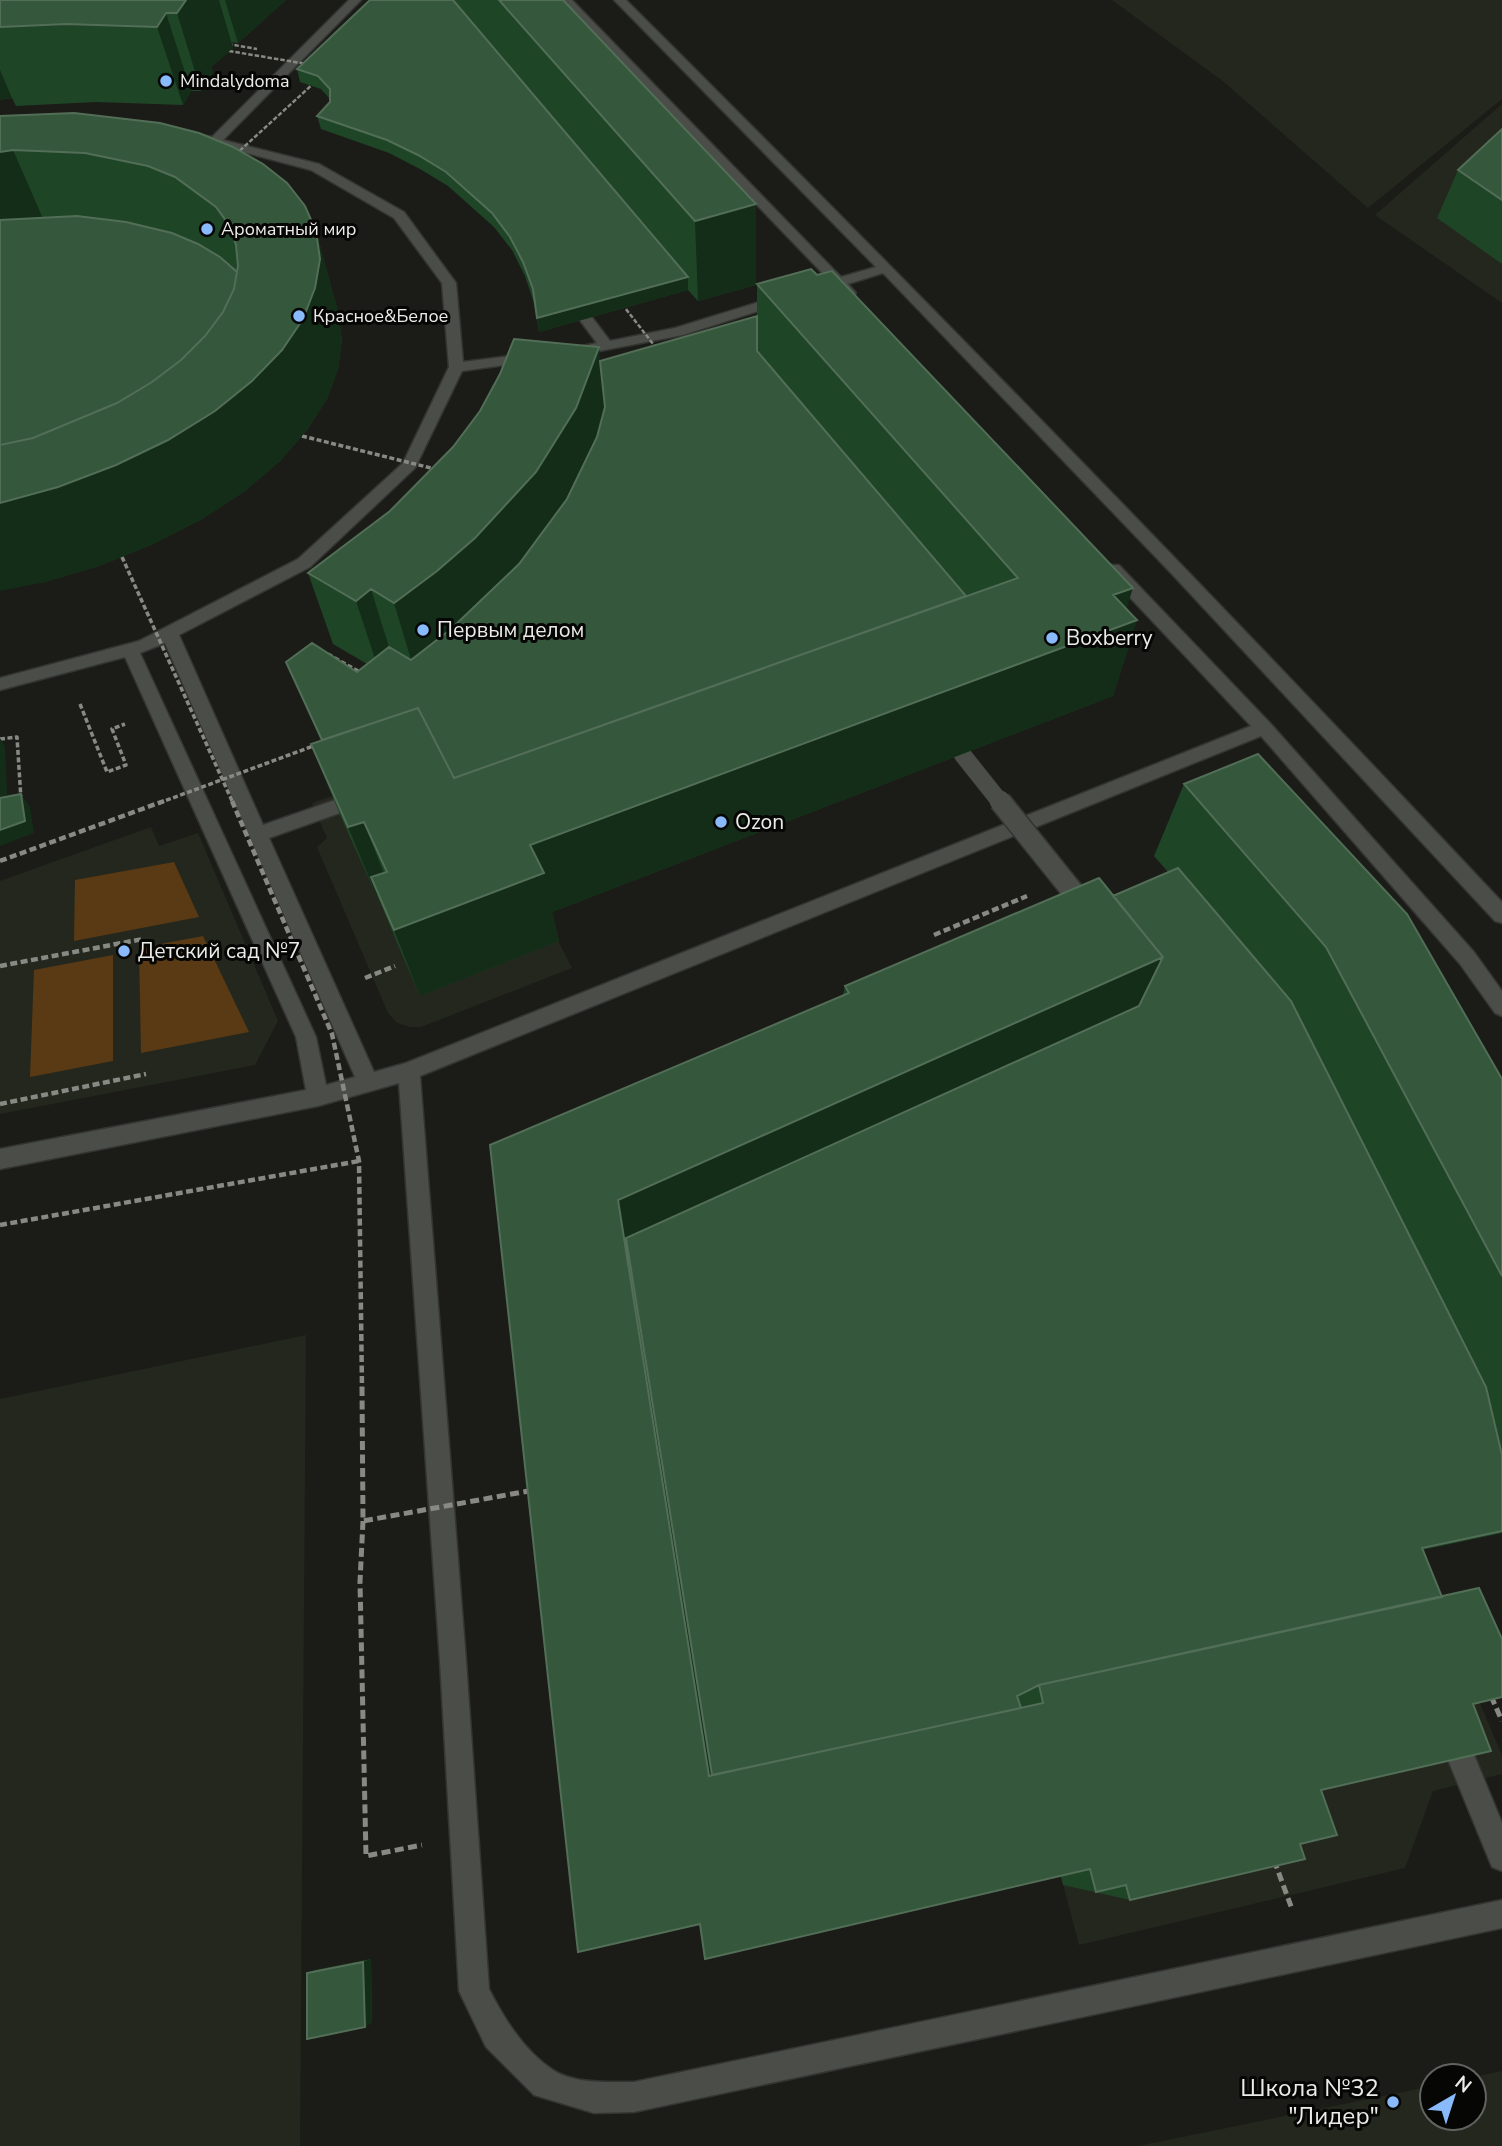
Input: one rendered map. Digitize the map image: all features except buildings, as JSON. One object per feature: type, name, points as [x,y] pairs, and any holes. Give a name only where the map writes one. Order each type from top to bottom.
[{"type":"lane","points":[[215,141],[355,0]]},
{"type":"lane","points":[[566,0],[858,302]]},
{"type":"lane","points":[[620,0],[886,268],[1287,683],[1502,915]]},
{"type":"lane","points":[[0,684],[144,646],[304,563],[410,465],[456,367],[449,283],[399,215],[315,167],[215,141],[180,137]]},
{"type":"lane","points":[[817,289],[886,268]]},
{"type":"lane","points":[[456,367],[607,347],[678,332],[796,295]]},
{"type":"lane","points":[[586,319],[607,347]]},
{"type":"lane","points":[[648,338],[663,357]]},
{"type":"lane","points":[[1100,555],[1264,728],[1468,958],[1502,1007]]},
{"type":"lane","points":[[169,633],[369,1084]]},
{"type":"lane","points":[[130,650],[306,1037],[318,1097]]},
{"type":"lane","points":[[0,1159],[318,1097],[409,1071],[1264,728]]},
{"type":"lane","points":[[962,754],[1091,914]]},
{"type":"lane","points":[[258,834],[375,793]]},
{"type":"lane","points":[[409,1071],[474,1991],[497,2036],[545,2084],[594,2098],[634,2097],[1502,1914]]},
{"type":"lane","points":[[1450,1731],[1502,1857]]},
{"type":"path","points":[[224,43],[235,45]]},
{"type":"path","points":[[229,51],[318,66]]},
{"type":"path","points":[[229,161],[320,77]]},
{"type":"path","points":[[617,296],[663,357]]},
{"type":"path","points":[[302,436],[438,470]]},
{"type":"path","points":[[122,557],[222,778],[332,1034],[359,1161],[363,1521],[360,1582],[366,1856],[464,1836]]},
{"type":"path","points":[[324,651],[369,678]]},
{"type":"path","points":[[80,704],[107,772],[126,765]]},
{"type":"path","points":[[0,739],[17,737],[21,809]]},
{"type":"path","points":[[0,861],[326,741]]},
{"type":"path","points":[[934,936],[1064,881]]},
{"type":"path","points":[[0,966],[143,939]]},
{"type":"path","points":[[365,978],[395,966]]},
{"type":"path","points":[[0,1104],[146,1074]]},
{"type":"path","points":[[0,1225],[359,1161]]},
{"type":"path","points":[[363,1521],[544,1488]]},
{"type":"path","points":[[1486,1685],[1502,1721]]},
{"type":"path","points":[[1273,1856],[1292,1909]]},
{"type":"shaded area","points":[[1112,0],[1502,0],[1502,99],[1368,208],[1224,82]]},
{"type":"shaded area","points":[[1502,104],[1502,303],[1375,215]]},
{"type":"shaded area","name":"Детский сад №7","points":[[438,759],[545,915],[572,968],[421,1027],[410,1027],[397,1023],[388,1013],[317,847],[327,838],[312,803]]},
{"type":"shaded area","name":"Детский сад №7","points":[[151,827],[159,846],[198,833],[278,1021],[255,1065],[0,1114],[0,881]]},
{"type":"shaded area","points":[[174,862],[199,917],[74,941],[75,880]]},
{"type":"shaded area","points":[[203,936],[249,1032],[141,1053],[139,948]]},
{"type":"shaded area","points":[[113,955],[113,1061],[30,1077],[34,970]]},
{"type":"shaded area","points":[[306,1335],[300,2146],[0,2146],[0,1399]]},
{"type":"shaded area","points":[[1478,1699],[1502,1755],[1502,1774],[1433,1791],[1405,1868],[1079,1945],[1058,1865],[1408,1715]]},
{"type":"shaded area","name":"Школа №32 \"Лидер\"","points":[[1502,2071],[1502,2146],[1138,2146],[1418,2089],[1418,2132],[1488,2132],[1488,2074]]},
{"type":"place","name":"Mindalydoma","points":[[166,81]]},
{"type":"place","name":"Ароматный мир","points":[[207,229]]},
{"type":"place","name":"Красное&Белое","points":[[299,316]]},
{"type":"place","name":"Первым делом","points":[[423,630]]},
{"type":"place","name":"Boxberry","points":[[1052,638]]},
{"type":"place","name":"Ozon","points":[[721,822]]},
{"type":"place","name":"Детский сад №7","points":[[124,951]]},
{"type":"place","name":"Школа №32 \"Лидер\"","points":[[1393,2102]]}]
